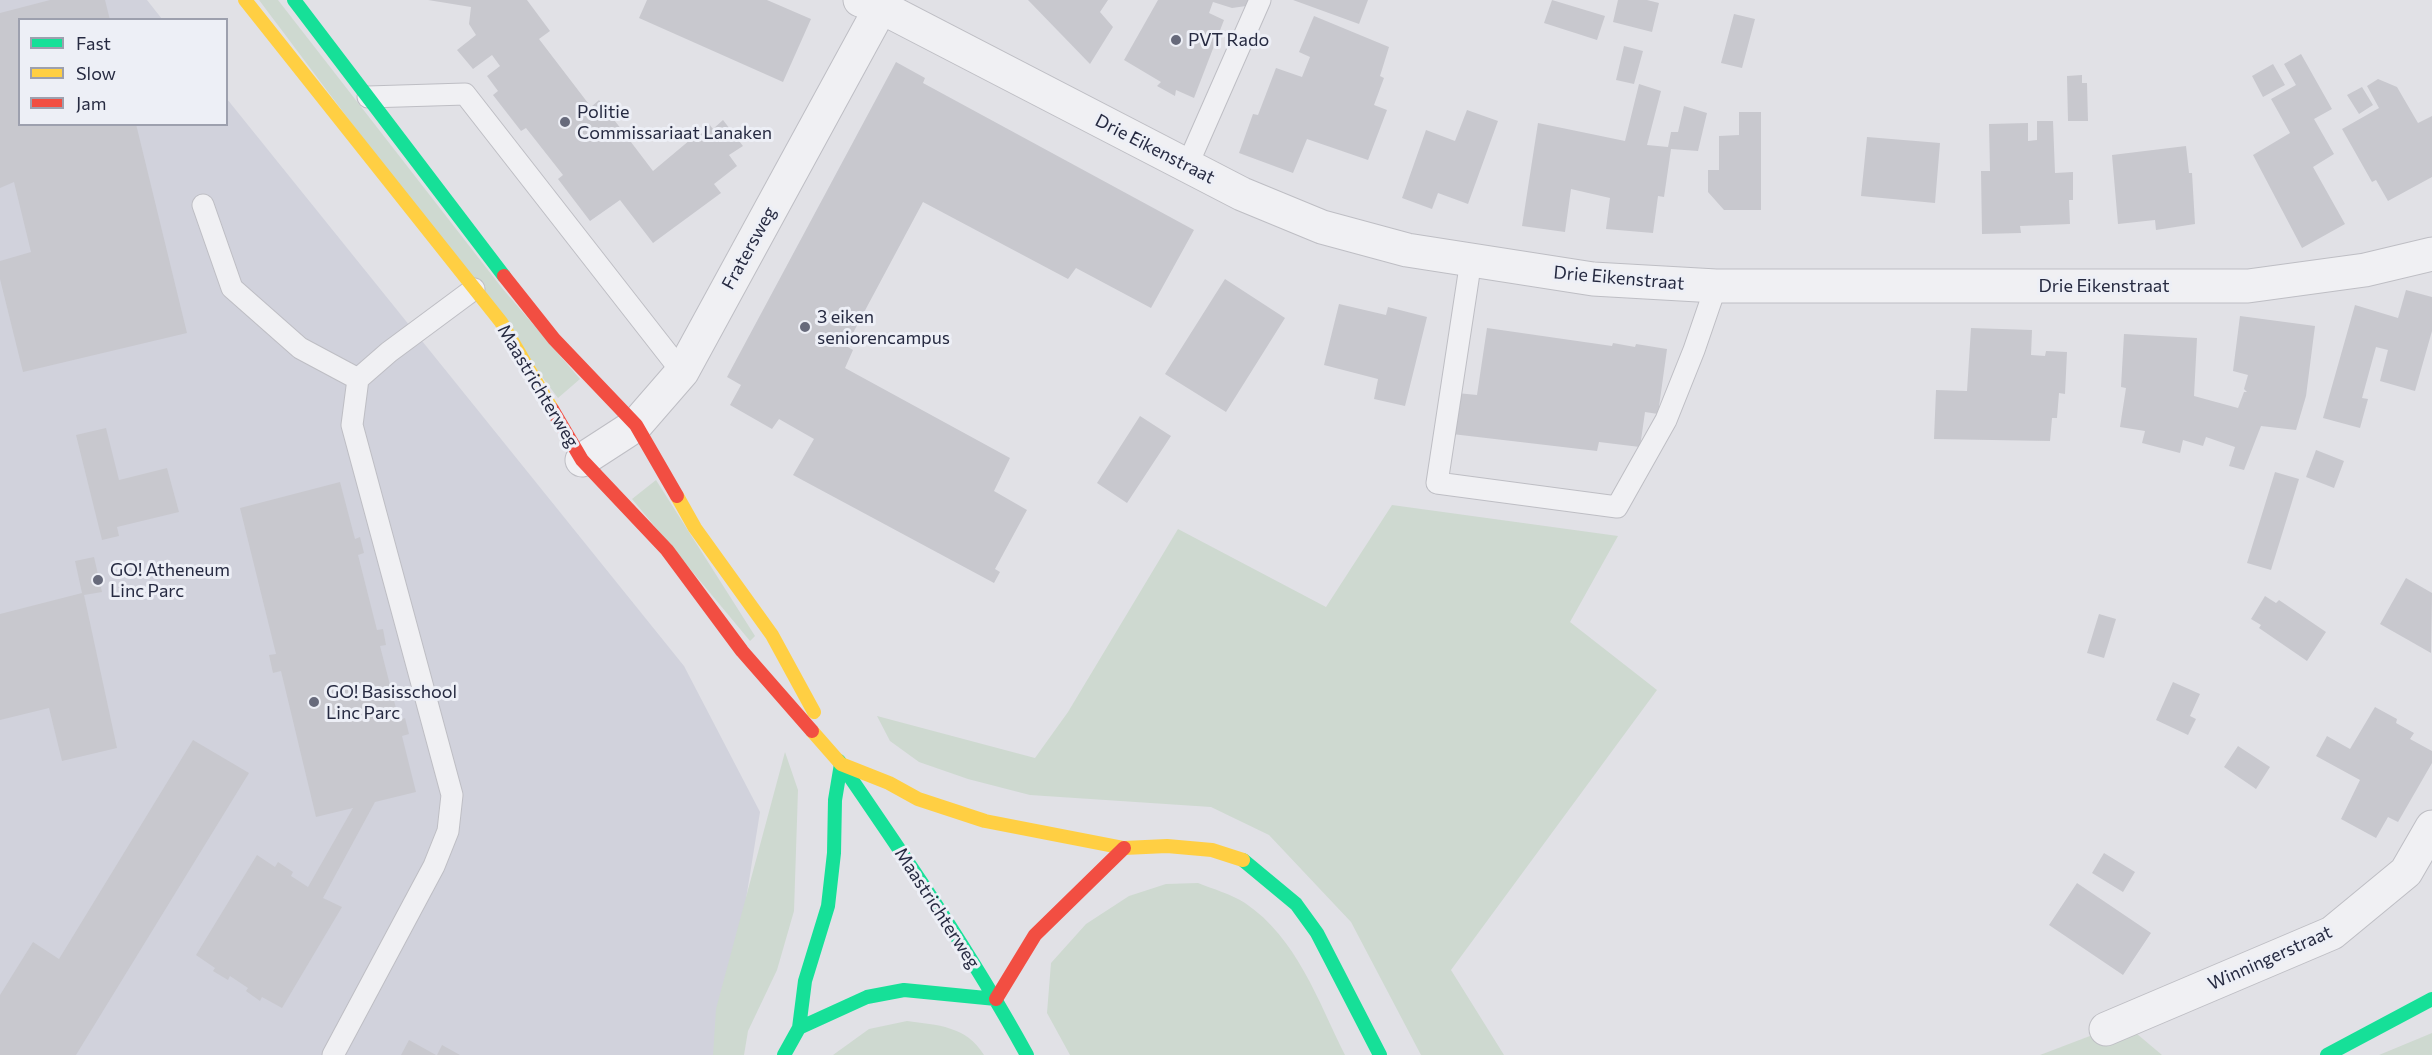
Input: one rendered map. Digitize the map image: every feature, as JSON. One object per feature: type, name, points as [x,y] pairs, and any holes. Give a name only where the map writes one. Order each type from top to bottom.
[{"type":"main road","name":"Maastrichterweg","points":[[245,0],[474,289],[516,347],[582,460],[667,550],[742,651],[841,764]]},
{"type":"main road","name":"Maastrichterweg","points":[[294,0],[526,306],[554,339],[636,424],[695,528],[772,635],[841,764],[910,864],[996,999],[1027,1055]]},
{"type":"main road","points":[[784,1055],[799,1028],[805,981],[828,906],[834,854],[835,800],[841,764],[954,812],[1020,829],[1124,848],[1167,846],[1212,850],[1243,860],[1264,875],[1296,904],[1317,933],[1380,1055]]},
{"type":"main road","points":[[799,1028],[867,997],[903,990],[996,999],[1035,935],[1124,848]]},
{"type":"main road","points":[[2327,1055],[2432,999]]},
{"type":"street","name":"Drie Eikenstraat","points":[[871,4],[1242,194],[1322,227],[1407,250],[1593,279],[1716,286],[2248,286],[2365,270],[2432,254]]},
{"type":"street","name":"Fratersweg","points":[[582,460],[636,424],[682,372],[871,4]]},
{"type":"street","name":"Winningerstraat","points":[[2106,1029],[2332,933],[2406,872],[2432,827]]},
{"type":"lane","points":[[1187,166],[1260,0]]},
{"type":"lane","points":[[368,98],[465,94],[682,372]]},
{"type":"lane","points":[[203,205],[232,288],[300,348],[358,379]]},
{"type":"lane","points":[[1471,260],[1437,483],[1617,507],[1666,420],[1716,286]]},
{"type":"lane","points":[[333,1055],[434,866],[448,831],[452,795],[352,425],[358,379],[389,352],[474,289]]},
{"type":"shaded area","name":"GO! Atheneum Linc Parc","points":[[0,0],[147,0],[161,18],[18,18],[18,126],[228,126],[228,100],[684,666],[760,812],[721,1055],[0,1055]]},
{"type":"shaded area","points":[[259,0],[278,0],[502,288],[580,379],[558,398]]},
{"type":"shaded area","points":[[656,480],[755,636],[750,641],[632,499]]},
{"type":"shaded area","points":[[1392,505],[1618,536],[1570,622],[1657,690],[1451,970],[1504,1055],[1421,1055],[1351,922],[1269,835],[1211,807],[1030,795],[968,779],[919,762],[890,741],[877,716],[1035,758],[1068,712],[1178,529],[1326,607]]},
{"type":"shaded area","points":[[785,752],[798,790],[794,911],[777,970],[748,1031],[744,1055],[713,1055],[716,1009]]},
{"type":"shaded area","points":[[1198,883],[1245,903],[1279,934],[1315,992],[1345,1055],[1070,1055],[1047,1013],[1051,963],[1086,924],[1129,896],[1166,884]]},
{"type":"shaded area","points":[[907,1021],[940,1026],[960,1033],[977,1045],[984,1055],[833,1055],[869,1029]]},
{"type":"shaded area","points":[[2124,1023],[2162,1055],[2040,1055]]},
{"type":"shaded area","points":[[2432,1033],[2432,1055],[2379,1055]]},
{"type":"building","points":[[50,0],[105,0],[110,18],[18,18],[18,126],[136,126],[187,333],[23,372],[0,279],[0,261],[31,252],[14,182],[0,188],[0,13]]},
{"type":"building","name":"Politie Commissariaat Lanaken","points":[[428,0],[527,0],[550,31],[539,39],[591,107],[599,100],[653,171],[709,124],[713,129],[723,120],[743,146],[729,155],[737,166],[714,184],[721,193],[653,243],[620,200],[590,221],[558,179],[563,175],[526,128],[521,131],[493,95],[498,91],[487,76],[500,66],[492,55],[473,69],[457,50],[476,35],[469,24],[471,7]]},
{"type":"building","points":[[647,0],[767,0],[811,19],[783,82],[639,18]]},
{"type":"building","points":[[1028,0],[1108,0],[1100,12],[1113,27],[1090,64]]},
{"type":"building","name":"PVT Rado","points":[[1158,0],[1252,0],[1246,6],[1232,8],[1213,2],[1209,13],[1224,20],[1194,98],[1176,90],[1175,96],[1157,86],[1161,82],[1124,60]]},
{"type":"building","points":[[1293,0],[1368,0],[1359,24]]},
{"type":"building","points":[[1552,0],[1605,16],[1597,40],[1544,23]]},
{"type":"building","points":[[1618,0],[1647,0],[1659,3],[1652,32],[1613,22]]},
{"type":"building","points":[[1734,14],[1755,19],[1742,68],[1721,63]]},
{"type":"building","points":[[1314,16],[1389,47],[1380,76],[1384,78],[1374,105],[1387,110],[1368,160],[1307,139],[1293,173],[1239,153],[1253,114],[1258,115],[1276,68],[1302,77],[1310,57],[1299,52]]},
{"type":"building","points":[[1624,46],[1643,51],[1634,84],[1616,80]]},
{"type":"building","points":[[2301,54],[2332,109],[2314,119],[2334,154],[2313,167],[2345,224],[2302,248],[2253,155],[2290,133],[2271,99],[2296,85],[2284,64]]},
{"type":"building","name":"3 eiken seniorencampus","points":[[896,62],[925,78],[923,83],[1194,230],[1151,308],[1076,268],[1068,279],[923,202],[846,346],[853,350],[845,368],[1010,458],[994,491],[1027,510],[995,569],[1000,572],[994,583],[793,475],[814,439],[779,419],[772,429],[730,405],[741,385],[727,377]]},
{"type":"building","points":[[2273,64],[2285,85],[2263,97],[2252,76]]},
{"type":"building","points":[[2082,75],[2082,83],[2087,83],[2088,121],[2068,121],[2067,76]]},
{"type":"building","points":[[2378,79],[2397,87],[2418,123],[2432,116],[2432,177],[2388,201],[2376,180],[2372,182],[2342,129],[2379,108],[2367,86]]},
{"type":"building","points":[[1639,84],[1661,91],[1647,145],[1668,147],[1671,132],[1678,132],[1684,106],[1707,113],[1698,151],[1671,149],[1664,197],[1658,196],[1653,233],[1606,229],[1610,198],[1571,189],[1565,232],[1522,226],[1538,123],[1625,141]]},
{"type":"building","points":[[2362,87],[2373,105],[2359,114],[2347,95]]},
{"type":"building","points":[[1467,110],[1498,121],[1468,204],[1438,193],[1432,209],[1402,198],[1426,130],[1455,141]]},
{"type":"building","points":[[1739,112],[1761,112],[1761,210],[1724,210],[1708,192],[1708,170],[1719,170],[1719,136],[1739,135]]},
{"type":"building","points":[[2037,121],[2053,121],[2055,173],[2073,172],[2073,200],[2069,200],[2070,224],[2020,226],[2021,233],[1982,234],[1981,171],[1990,171],[1989,124],[2028,123],[2028,141],[2037,140]]},
{"type":"building","points":[[1867,137],[1940,143],[1935,203],[1861,196]]},
{"type":"building","points":[[2186,146],[2189,173],[2192,173],[2195,224],[2156,230],[2155,220],[2118,224],[2112,155]]},
{"type":"building","points":[[1225,279],[1285,318],[1226,412],[1165,374]]},
{"type":"building","points":[[2406,290],[2432,297],[2432,331],[2415,391],[2380,381],[2388,350],[2376,347],[2362,398],[2368,399],[2360,428],[2323,418],[2355,305],[2398,318]]},
{"type":"building","points":[[1339,304],[1386,315],[1388,307],[1427,317],[1405,406],[1374,399],[1378,379],[1324,365]]},
{"type":"building","points":[[2240,316],[2315,326],[2306,396],[2296,430],[2261,426],[2244,470],[2229,466],[2235,447],[2206,437],[2203,446],[2183,440],[2180,453],[2142,443],[2145,431],[2120,427],[2126,388],[2121,387],[2124,334],[2197,338],[2194,396],[2238,408],[2244,392],[2247,392],[2244,389],[2248,375],[2233,371]]},
{"type":"building","points":[[1487,328],[1612,346],[1613,343],[1635,347],[1636,344],[1667,349],[1658,414],[1645,412],[1640,447],[1599,442],[1597,451],[1452,434],[1457,393],[1477,395]]},
{"type":"building","points":[[1971,328],[2032,330],[2031,355],[2045,356],[2046,351],[2067,352],[2065,394],[2059,393],[2057,418],[2052,418],[2050,441],[1934,439],[1936,390],[1967,391]]},
{"type":"building","points":[[1140,416],[1171,436],[1127,503],[1097,483]]},
{"type":"building","points":[[106,428],[119,480],[167,468],[179,512],[117,527],[119,536],[102,540],[76,435]]},
{"type":"building","points":[[2316,450],[2344,461],[2334,488],[2306,477]]},
{"type":"building","points":[[2275,472],[2299,479],[2271,570],[2247,563]]},
{"type":"building","points":[[340,482],[355,539],[360,537],[364,553],[358,555],[377,630],[383,629],[386,645],[380,646],[399,720],[405,718],[409,734],[402,736],[416,792],[375,802],[323,898],[342,907],[282,1008],[262,997],[260,1001],[246,991],[248,988],[230,976],[228,980],[213,971],[215,968],[196,955],[257,855],[275,867],[278,862],[293,872],[291,876],[308,887],[353,808],[316,817],[281,671],[273,673],[269,655],[276,654],[240,508]]},
{"type":"building","points":[[94,557],[102,592],[84,595],[117,748],[62,761],[49,708],[0,720],[0,614],[82,593],[75,561]]},
{"type":"building","points":[[2406,578],[2432,593],[2431,653],[2380,624]]},
{"type":"building","points":[[2265,596],[2276,603],[2279,600],[2326,632],[2307,661],[2259,628],[2261,625],[2251,619]]},
{"type":"building","points":[[2099,614],[2116,619],[2104,658],[2087,653]]},
{"type":"building","points":[[2173,682],[2200,694],[2190,716],[2196,719],[2188,735],[2156,720]]},
{"type":"building","points":[[2375,707],[2397,719],[2396,723],[2414,733],[2410,739],[2432,751],[2432,763],[2398,822],[2388,817],[2376,838],[2341,819],[2360,780],[2316,756],[2327,736],[2350,749]]},
{"type":"building","points":[[193,740],[249,773],[76,1055],[0,1055],[0,995],[33,942],[59,959]]},
{"type":"building","points":[[2238,746],[2270,767],[2256,789],[2224,767]]},
{"type":"building","points":[[2104,853],[2135,872],[2123,892],[2092,873]]},
{"type":"building","points":[[2077,883],[2151,933],[2123,975],[2049,925]]},
{"type":"building","points":[[409,1040],[436,1055],[401,1055]]},
{"type":"building","points":[[442,1045],[460,1055],[437,1055]]},
{"type":"traffic: fast","points":[[294,0],[504,276]]},
{"type":"traffic: fast","points":[[839,761],[960,942],[1027,1055]]},
{"type":"traffic: fast","points":[[784,1055],[799,1028],[805,981],[828,906],[834,853],[835,800],[841,764]]},
{"type":"traffic: fast","points":[[1243,860],[1296,904],[1317,933],[1380,1055]]},
{"type":"traffic: fast","points":[[799,1028],[867,997],[904,990],[996,999]]},
{"type":"traffic: fast","points":[[2327,1055],[2432,999]]},
{"type":"traffic: slow","points":[[245,0],[501,322],[552,409]]},
{"type":"traffic: slow","points":[[677,496],[695,528],[772,635],[814,712]]},
{"type":"traffic: slow","points":[[812,731],[841,764],[889,783],[918,799],[985,821],[1124,848],[1167,846],[1212,850],[1243,860]]},
{"type":"traffic: jam","points":[[504,276],[554,339],[636,425],[677,496]]},
{"type":"traffic: jam","points":[[552,409],[582,460],[667,550],[742,651],[812,731]]},
{"type":"traffic: jam","points":[[996,999],[1035,935],[1124,848]]},
{"type":"place","name":"PVT Rado","points":[[1176,40]]},
{"type":"place","name":"Politie Commissariaat Lanaken","points":[[565,122]]},
{"type":"place","name":"3 eiken seniorencampus","points":[[805,327]]},
{"type":"place","name":"GO! Atheneum Linc Parc","points":[[98,580]]},
{"type":"place","name":"GO! Basisschool Linc Parc","points":[[314,702]]}]
